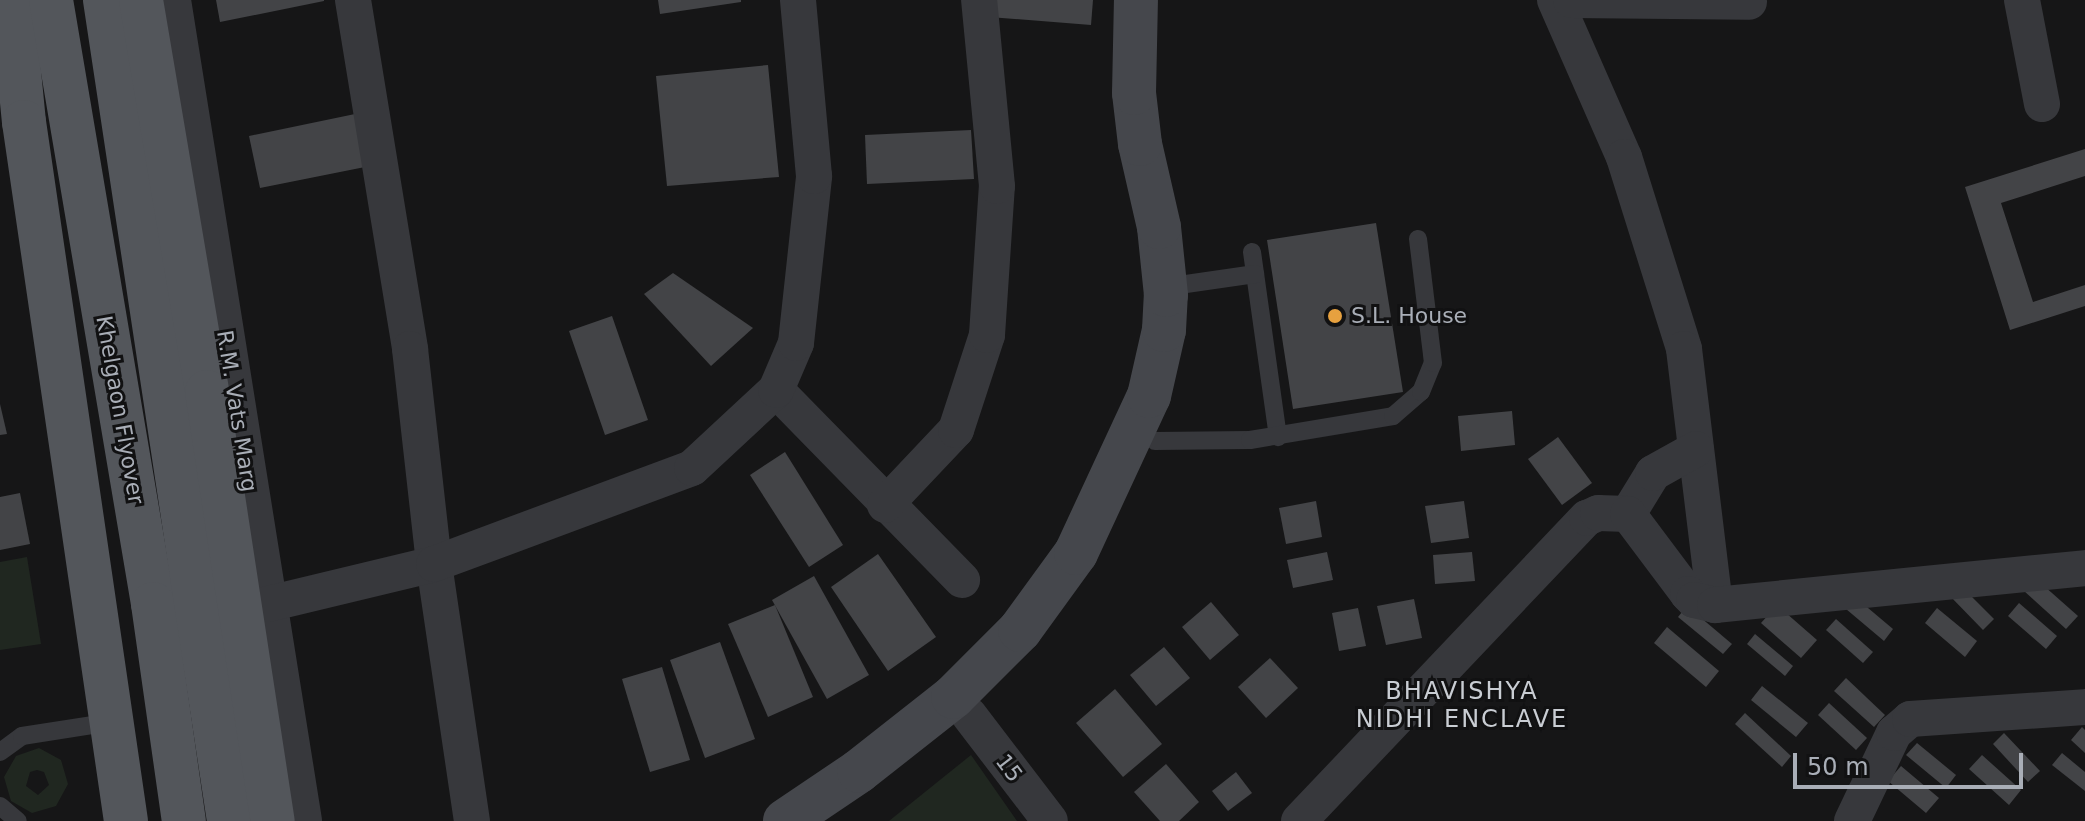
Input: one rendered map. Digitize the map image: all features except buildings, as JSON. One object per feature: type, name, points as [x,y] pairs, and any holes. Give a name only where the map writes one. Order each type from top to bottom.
[{"type":"main road","points":[[12,0],[24,122],[126,821]]},
{"type":"main road","name":"Khelgaon Flyover","points":[[51,0],[153,604],[184,821]]},
{"type":"main road","name":"Khelgaon Flyover","points":[[105,0],[229,821]]},
{"type":"main road","points":[[141,0],[207,392],[273,821]]},
{"type":"main road","points":[[961,706],[1076,553],[1140,417],[1158,363],[1165,307],[1164,261],[1140,144],[1134,93],[1136,0]]},
{"type":"main road","points":[[785,821],[865,781],[961,706],[1022,664],[1069,606],[1095,564],[1155,441],[1180,361],[1186,284],[1180,223],[1156,108],[1153,48],[1156,0]]},
{"type":"main road","points":[[833,821],[865,781]]},
{"type":"street","name":"R.M. Vats Marg","points":[[173,0],[304,821]]},
{"type":"street","points":[[353,0],[410,349],[434,564],[472,821]]},
{"type":"street","points":[[268,604],[434,564],[692,468],[776,390],[796,343],[814,176],[798,0]]},
{"type":"street","points":[[885,505],[956,430],[987,335],[997,186],[979,0]]},
{"type":"street","points":[[1555,0],[1624,157],[1684,349],[1715,605]]},
{"type":"street","points":[[1571,0],[1749,2]]},
{"type":"street","points":[[2022,0],[2042,104]]},
{"type":"street","points":[[776,390],[885,505],[962,580]]},
{"type":"street","points":[[1628,514],[1653,473],[1696,449]]},
{"type":"street","points":[[1299,821],[1587,518],[1610,511],[1628,514],[1688,594],[1694,600],[1715,605],[2085,568]]},
{"type":"street","name":"15","points":[[961,706],[1050,821]]},
{"type":"street","points":[[1852,821],[1894,733],[1910,719],[2085,707]]},
{"type":"lane","points":[[1155,441],[1201,443],[1278,437],[1393,416],[1421,392],[1433,363],[1418,239]]},
{"type":"lane","points":[[1252,252],[1278,437]]},
{"type":"lane","points":[[1186,284],[1255,274]]},
{"type":"lane","points":[[0,752],[22,736],[111,722]]},
{"type":"lane","points":[[0,806],[18,821]]},
{"type":"shaded area","points":[[27,557],[41,644],[0,650],[0,562]]},
{"type":"shaded area","points":[[39,748],[61,760],[68,784],[56,806],[32,813],[11,801],[4,777],[16,756]],"holes":[[[30,772],[44,772],[49,785],[38,795],[26,786]]]},
{"type":"shaded area","points":[[971,755],[1017,821],[889,821]]},
{"type":"place","name":"S.L. House","points":[[1335,316]]},
{"type":"district","name":"BHAVISHYA NIDHI ENCLAVE","points":[[1462,706]]}]
